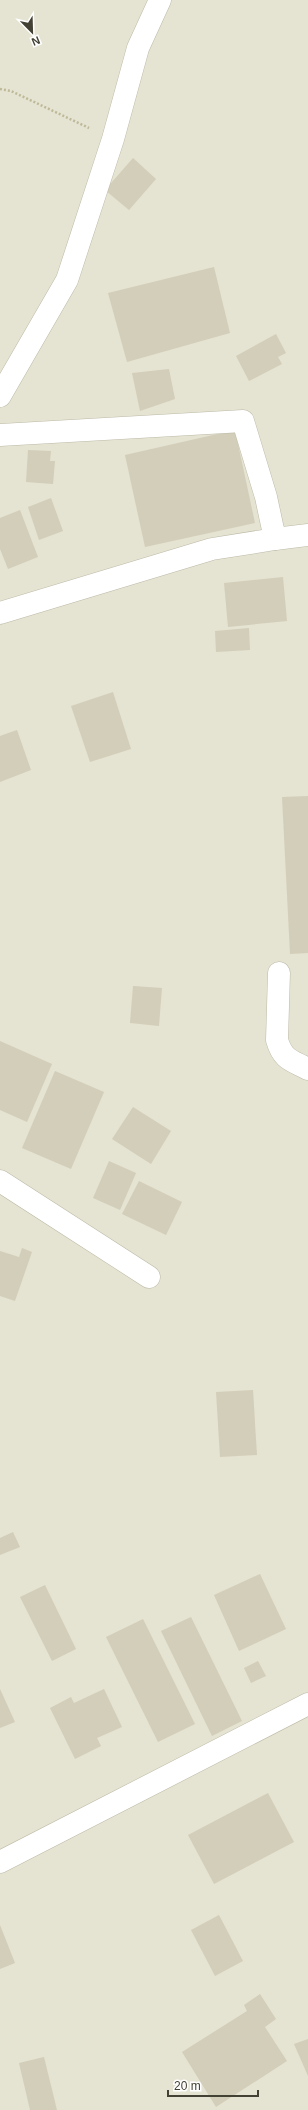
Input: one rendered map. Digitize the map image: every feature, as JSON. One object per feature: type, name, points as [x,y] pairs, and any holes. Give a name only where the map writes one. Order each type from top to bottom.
[{"type":"street","points":[[0,396],[67,280],[113,139],[138,48],[160,0]]},
{"type":"street","points":[[0,436],[243,422],[266,497],[275,539]]},
{"type":"street","points":[[0,613],[212,549],[308,535]]},
{"type":"street","points":[[279,973],[277,1040],[284,1057],[308,1069]]},
{"type":"street","points":[[0,1181],[149,1277]]},
{"type":"street","points":[[0,1862],[308,1704]]},
{"type":"path","points":[[0,89],[11,91],[113,139]]},
{"type":"shaded area","points":[[0,0],[308,0],[308,2110],[0,2110]]},
{"type":"building","points":[[133,158],[156,179],[129,210],[105,190]]},
{"type":"building","points":[[214,267],[230,333],[127,362],[108,293]]},
{"type":"building","points":[[276,334],[286,353],[278,357],[282,364],[249,381],[236,356]]},
{"type":"building","points":[[169,369],[175,399],[140,411],[132,373]]},
{"type":"building","points":[[235,430],[255,523],[145,547],[125,455]]},
{"type":"building","points":[[28,450],[51,451],[50,461],[55,461],[53,484],[26,482]]},
{"type":"building","points":[[51,498],[63,531],[39,540],[28,507]]},
{"type":"building","points":[[20,510],[38,557],[8,569],[0,549],[0,518]]},
{"type":"building","points":[[283,577],[287,621],[228,627],[224,583]]},
{"type":"building","points":[[249,628],[250,650],[216,652],[215,631]]},
{"type":"building","points":[[113,692],[131,749],[90,762],[71,706]]},
{"type":"building","points":[[17,730],[31,770],[0,782],[0,736]]},
{"type":"building","points":[[308,796],[308,953],[290,954],[282,797]]},
{"type":"building","points":[[133,986],[162,988],[159,1026],[130,1023]]},
{"type":"building","points":[[0,1041],[52,1064],[27,1122],[0,1110]]},
{"type":"building","points":[[55,1071],[104,1092],[71,1169],[22,1148]]},
{"type":"building","points":[[133,1107],[171,1131],[151,1164],[112,1139]]},
{"type":"building","points":[[109,1161],[136,1173],[120,1210],[93,1198]]},
{"type":"building","points":[[139,1181],[182,1202],[166,1235],[122,1214]]},
{"type":"building","points":[[22,1248],[32,1252],[15,1301],[0,1296],[0,1251],[19,1257]]},
{"type":"building","points":[[253,1390],[257,1455],[220,1457],[216,1392]]},
{"type":"building","points":[[13,1532],[20,1547],[0,1555],[0,1538]]},
{"type":"building","points":[[260,1574],[286,1629],[239,1651],[214,1595]]},
{"type":"building","points":[[45,1585],[76,1649],[52,1661],[20,1597]]},
{"type":"building","points":[[191,1617],[242,1721],[212,1736],[161,1631]]},
{"type":"building","points":[[143,1619],[195,1724],[158,1742],[106,1637]]},
{"type":"building","points":[[258,1661],[266,1676],[251,1683],[244,1668]]},
{"type":"building","points":[[0,1689],[15,1722],[0,1728]]},
{"type":"building","points":[[104,1689],[122,1727],[97,1738],[101,1746],[75,1759],[50,1708],[71,1697],[74,1703]]},
{"type":"building","points":[[268,1793],[294,1842],[214,1884],[188,1835]]},
{"type":"building","points":[[219,1915],[243,1961],[215,1976],[191,1930]]},
{"type":"building","points":[[0,1925],[15,1963],[0,1969]]},
{"type":"building","points":[[260,1994],[276,2019],[265,2027],[287,2061],[216,2107],[182,2052],[247,2011],[244,2005]]},
{"type":"building","points":[[308,2039],[308,2076],[294,2044]]},
{"type":"building","points":[[44,2057],[57,2110],[30,2110],[19,2063]]}]
